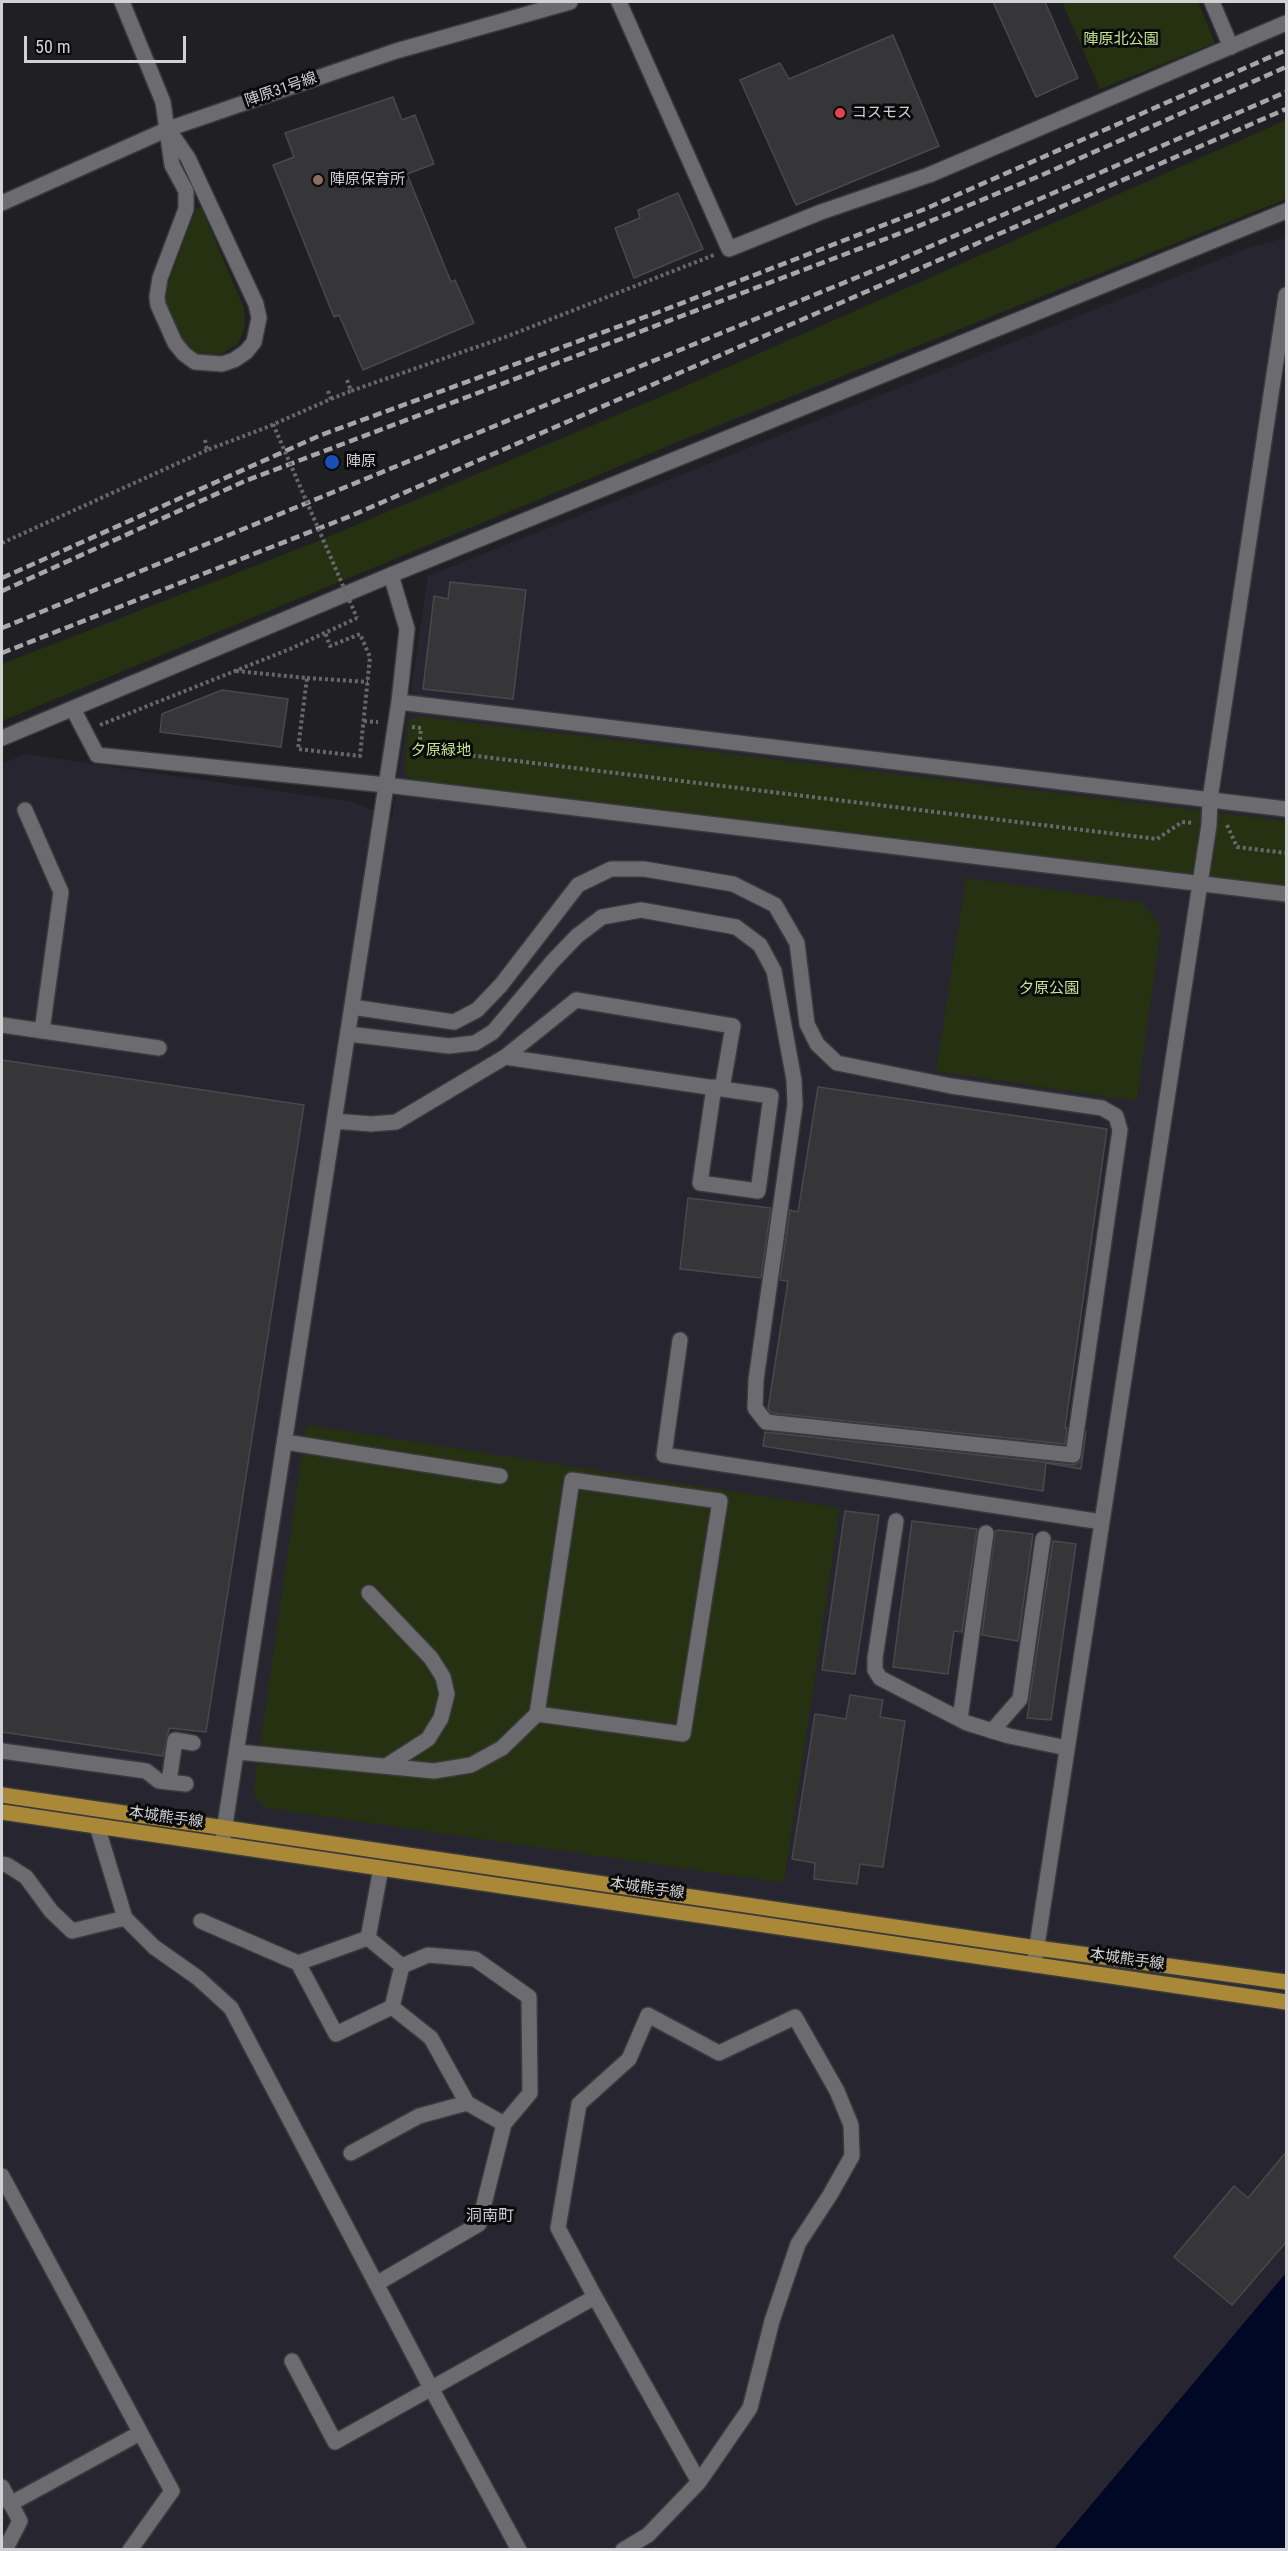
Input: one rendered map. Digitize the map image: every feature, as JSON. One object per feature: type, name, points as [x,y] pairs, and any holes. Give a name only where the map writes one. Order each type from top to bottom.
[{"type":"main road","name":"本城熊手線","points":[[2,1795],[1037,1948],[1287,1982]]},
{"type":"main road","name":"本城熊手線","points":[[2,1812],[1287,2001]]},
{"type":"street","points":[[122,2],[163,102],[172,165],[188,199],[160,278],[158,305],[175,343],[184,354],[195,362],[222,364],[240,356],[254,342],[259,318],[256,304],[188,158],[168,129]]},
{"type":"street","name":"陣原31号線","points":[[2,203],[168,129],[396,51],[570,2]]},
{"type":"street","points":[[619,2],[729,249],[822,212],[929,175],[1287,23]]},
{"type":"street","points":[[1212,2],[1231,47]]},
{"type":"street","points":[[2,738],[391,575],[1287,211]]},
{"type":"street","points":[[1034,1965],[1198,883],[1209,825],[1210,799],[1287,295]]},
{"type":"street","points":[[222,1844],[399,702],[406,629],[391,575]]},
{"type":"street","points":[[399,702],[1287,808]]},
{"type":"street","points":[[73,709],[97,755],[386,785],[1287,894]]},
{"type":"street","points":[[25,810],[61,892],[42,1031]]},
{"type":"street","points":[[348,1034],[449,1046],[475,1043],[493,1032],[552,962],[578,936],[602,917],[641,910],[736,927],[760,945],[774,972],[794,1080],[794,1097],[756,1380],[755,1408],[766,1422],[1073,1455],[1120,1130],[1116,1116],[1102,1108],[951,1086],[837,1063],[817,1044],[807,1024],[797,943],[775,905],[733,884],[644,869],[611,869],[578,885],[501,985],[477,1010],[454,1022],[352,1007]]},
{"type":"street","points":[[334,1121],[371,1124],[396,1122],[505,1057],[576,1000],[733,1026],[718,1088],[700,1183],[758,1191],[771,1096],[718,1088],[505,1057]]},
{"type":"street","points":[[2,1025],[159,1048]]},
{"type":"street","points":[[680,1340],[664,1455],[1102,1522]]},
{"type":"street","points":[[285,1442],[500,1476]]},
{"type":"street","points":[[238,1752],[434,1771],[471,1765],[502,1748],[537,1714],[572,1480],[720,1501],[683,1734],[537,1714]]},
{"type":"street","points":[[896,1521],[874,1670],[880,1678],[960,1719],[992,1731],[1067,1748]]},
{"type":"street","points":[[960,1719],[986,1533]]},
{"type":"street","points":[[992,1731],[1020,1699],[1044,1539]]},
{"type":"street","points":[[369,1593],[431,1658],[443,1677],[447,1694],[441,1718],[428,1739],[386,1766]]},
{"type":"street","points":[[169,1782],[175,1740],[193,1743]]},
{"type":"street","points":[[2,1751],[146,1771],[159,1780],[186,1784]]},
{"type":"street","points":[[97,1826],[125,1918],[154,1947],[198,1978],[231,2008],[519,2550]]},
{"type":"street","points":[[2,1864],[26,1876],[51,1911],[72,1931],[125,1918]]},
{"type":"street","points":[[368,1938],[381,1868]]},
{"type":"street","points":[[201,1921],[298,1963],[336,2034],[392,2007]]},
{"type":"street","points":[[298,1963],[368,1938]]},
{"type":"street","points":[[368,1938],[402,1966]]},
{"type":"street","points":[[376,2284],[479,2224],[504,2124],[530,2093],[529,1997],[475,1959],[428,1955],[402,1966]]},
{"type":"street","points":[[392,2007],[402,1966]]},
{"type":"street","points":[[392,2007],[431,2038],[467,2103],[504,2124]]},
{"type":"street","points":[[623,2550],[648,2535],[699,2482],[750,2408],[772,2321],[798,2244],[852,2156],[851,2125],[837,2091],[795,2017],[719,2053],[648,2015],[629,2059],[579,2104],[558,2228],[699,2482]]},
{"type":"street","points":[[351,2153],[419,2116],[467,2103]]},
{"type":"street","points":[[2,2176],[172,2491],[130,2550]]},
{"type":"street","points":[[291,2361],[335,2442],[595,2297]]},
{"type":"street","points":[[10,2504],[140,2433]]},
{"type":"street","points":[[2,2487],[20,2521],[5,2550]]},
{"type":"path","points":[[2,543],[207,450],[331,399],[508,336],[729,249]]},
{"type":"path","points":[[346,380],[351,391]]},
{"type":"path","points":[[327,388],[331,399]]},
{"type":"path","points":[[85,731],[290,649],[357,618],[273,424]]},
{"type":"path","points":[[205,440],[207,450]]},
{"type":"path","points":[[307,678],[298,749],[360,756],[370,657],[360,634],[330,645],[325,633]]},
{"type":"path","points":[[236,671],[368,682]]},
{"type":"path","points":[[364,721],[421,728],[419,748],[1157,838],[1182,822],[1228,826],[1237,847],[1287,853]]},
{"type":"shaded area","points":[[1286,238],[1286,2273],[1054,2549],[2,2550],[2,764],[25,754],[353,802],[392,818],[428,576],[1248,248]]},
{"type":"green space","name":"陣原北公園","points":[[1062,2],[1198,2],[1215,43],[1100,89]]},
{"type":"green space","points":[[1286,120],[1286,199],[695,435],[2,721],[2,664],[311,544],[674,391]]},
{"type":"green space","points":[[201,207],[244,308],[245,323],[242,336],[236,345],[223,353],[212,356],[199,356],[181,343],[165,307],[164,295],[196,209]]},
{"type":"green space","name":"夕原緑地","points":[[416,716],[1286,821],[1286,885],[415,780],[406,775],[404,769],[409,721]]},
{"type":"green space","name":"夕原公園","points":[[966,878],[1140,902],[1161,925],[1137,1101],[936,1071]]},
{"type":"green space","points":[[306,1425],[840,1508],[784,1883],[267,1808],[253,1794]]},
{"type":"water","points":[[1286,2273],[1286,2549],[1054,2549]]},
{"type":"building","points":[[993,2],[1045,2],[1078,78],[1036,97]]},
{"type":"building","name":"コスモス","points":[[893,35],[939,146],[796,205],[740,80],[780,63],[789,79]]},
{"type":"building","points":[[393,97],[402,120],[415,115],[434,164],[407,174],[451,282],[455,280],[474,323],[363,370],[339,315],[334,317],[273,165],[294,157],[285,133]]},
{"type":"building","points":[[678,193],[703,249],[634,278],[615,228],[640,218],[638,210]]},
{"type":"building","points":[[450,582],[526,590],[513,699],[423,689],[434,596],[448,599]]},
{"type":"building","points":[[222,690],[288,699],[281,747],[160,732],[162,714]]},
{"type":"building","points":[[2,1060],[304,1105],[206,1732],[169,1728],[163,1756],[2,1732]]},
{"type":"building","points":[[818,1087],[1107,1129],[1065,1428],[1067,1428],[1065,1444],[771,1413],[768,1409],[788,1281],[780,1280],[790,1210],[798,1212]]},
{"type":"building","points":[[688,1198],[771,1208],[761,1278],[680,1269]]},
{"type":"building","points":[[1086,1431],[1081,1469],[1046,1463],[1043,1491],[763,1446],[765,1432],[1073,1465],[1082,1457]]},
{"type":"building","points":[[845,1511],[879,1515],[855,1674],[822,1670]]},
{"type":"building","points":[[912,1521],[977,1529],[962,1632],[954,1631],[948,1674],[893,1667]]},
{"type":"building","points":[[995,1531],[1033,1534],[1018,1641],[982,1635]]},
{"type":"building","points":[[1053,1541],[1076,1544],[1051,1720],[1027,1718]]},
{"type":"building","points":[[850,1695],[883,1700],[880,1717],[905,1721],[883,1867],[860,1864],[857,1884],[814,1879],[815,1863],[792,1859],[815,1714],[846,1719]]},
{"type":"building","points":[[1287,2151],[1287,2241],[1232,2305],[1174,2257],[1234,2186],[1248,2198]]},
{"type":"railway","points":[[2,578],[321,435],[664,310],[925,209],[1286,50]]},
{"type":"railway","points":[[2,591],[245,481],[909,230],[1042,175],[1286,67]]},
{"type":"railway","points":[[2,628],[892,263],[1286,92]]},
{"type":"railway","points":[[2,653],[353,515],[1286,109]]},
{"type":"place","name":"コスモス","points":[[840,113]]},
{"type":"place","name":"陣原保育所","points":[[318,180]]},
{"type":"place","name":"陣原","points":[[332,462]]},
{"type":"district","name":"洞南町","points":[[490,2217]]}]
